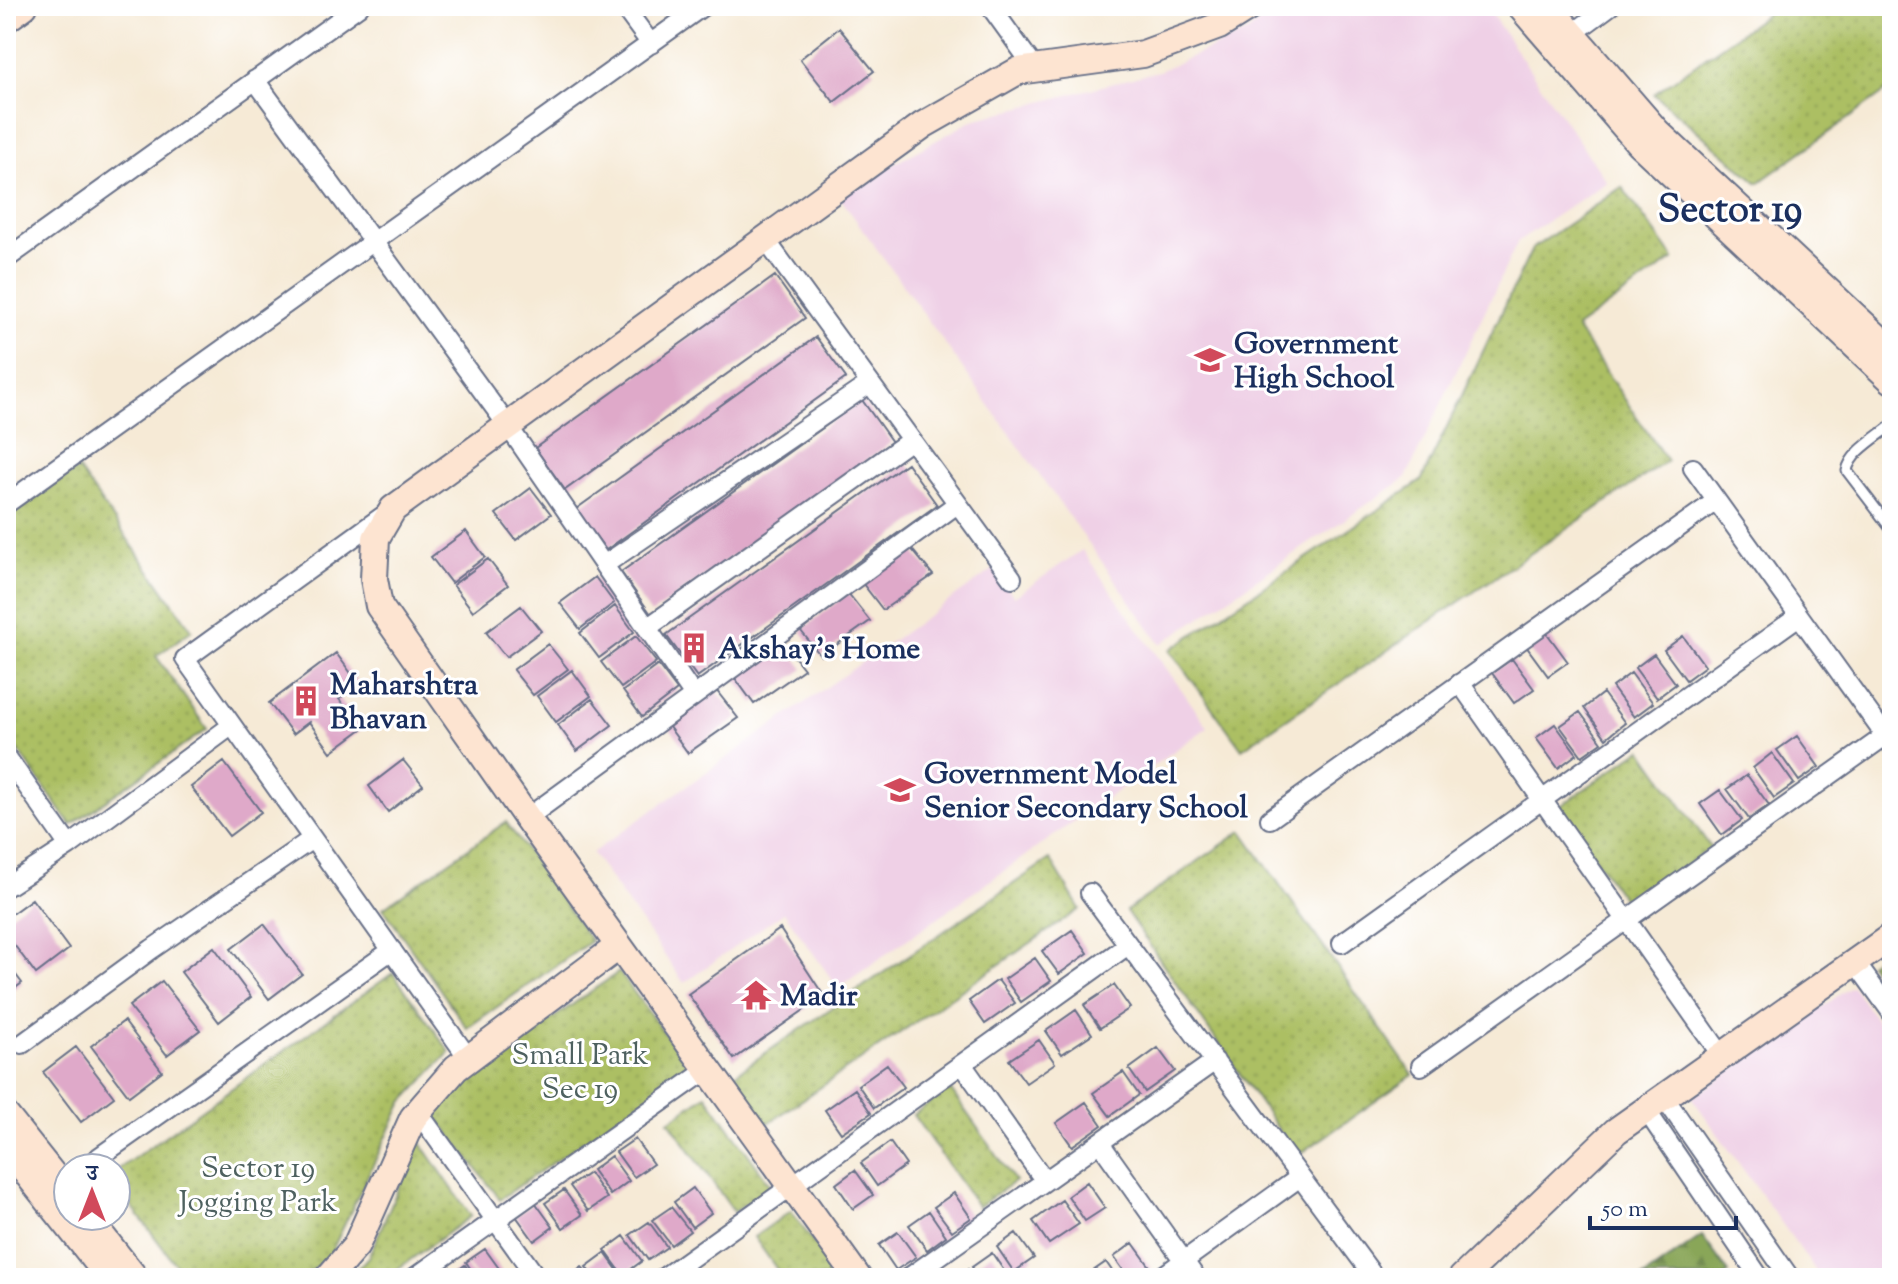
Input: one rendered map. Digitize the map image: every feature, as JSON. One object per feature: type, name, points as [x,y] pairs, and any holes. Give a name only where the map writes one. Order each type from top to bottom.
[{"type":"street","points":[[6,19],[24,6]]},
{"type":"street","points":[[6,259],[359,6]]},
{"type":"street","points":[[623,6],[651,44]]},
{"type":"street","points":[[6,504],[703,6]]},
{"type":"street","points":[[990,6],[1034,67]]},
{"type":"street","points":[[469,1059],[185,659],[923,125],[1018,71],[1143,54],[1219,26],[1251,6]]},
{"type":"street","points":[[1520,6],[1563,40],[1892,351]]},
{"type":"street","points":[[1548,6],[1563,40],[1638,142],[1892,380]]},
{"type":"street","points":[[1563,40],[1610,6]]},
{"type":"street","points":[[255,80],[508,426],[694,696]]},
{"type":"street","points":[[765,239],[1012,578]]},
{"type":"street","points":[[604,565],[869,384]]},
{"type":"street","points":[[647,628],[911,440]]},
{"type":"street","points":[[1421,1066],[1626,920],[1889,741],[1693,468]]},
{"type":"street","points":[[1270,819],[1716,501]]},
{"type":"street","points":[[527,818],[957,504]]},
{"type":"street","points":[[393,509],[376,538],[374,579],[379,606],[527,818],[858,1278]]},
{"type":"street","points":[[1342,943],[1799,616]]},
{"type":"street","points":[[1460,683],[1722,1056]]},
{"type":"street","points":[[6,887],[69,846],[231,726]]},
{"type":"street","points":[[6,756],[69,846]]},
{"type":"street","points":[[22,1044],[312,839]]},
{"type":"street","points":[[1090,893],[1375,1278]]},
{"type":"street","points":[[1462,1278],[1616,1131],[1892,936]]},
{"type":"street","points":[[663,1278],[1128,945]]},
{"type":"street","points":[[328,1278],[356,1246],[413,1118],[456,1068],[619,946]]},
{"type":"street","points":[[106,1152],[392,950]]},
{"type":"street","points":[[1855,962],[1892,1013]]},
{"type":"street","points":[[908,1278],[1215,1061]]},
{"type":"street","points":[[962,1064],[1045,1181]]},
{"type":"street","points":[[414,1278],[708,1069]]},
{"type":"street","points":[[1655,1104],[1760,1278]]},
{"type":"street","points":[[1655,1104],[1790,1278]]},
{"type":"street","points":[[418,1112],[537,1278]]},
{"type":"street","points":[[6,1116],[52,1174]]},
{"type":"street","points":[[1100,1143],[1196,1278]]},
{"type":"street","points":[[6,1147],[110,1278]]},
{"type":"street","points":[[1160,1278],[1300,1177]]},
{"type":"street","points":[[99,1232],[135,1278]]},
{"type":"lane","points":[[1892,425],[1848,463],[1847,471],[1892,530]]},
{"type":"shaded area","name":"Government High School","points":[[1281,6],[1486,6],[1607,182],[1518,241],[1406,478],[1161,644],[838,195],[973,120],[1159,71],[1246,33]]},
{"type":"shaded area","name":"Government Model Senior Secondary School","points":[[1082,550],[1208,727],[838,988],[784,912],[684,983],[592,853],[994,569],[1014,597]]},
{"type":"shaded area","points":[[1852,986],[1892,1044],[1892,1278],[1821,1278],[1692,1098]]},
{"type":"green space","points":[[1778,6],[1892,6],[1892,87],[1758,183],[1654,94]]},
{"type":"green space","points":[[1622,187],[1674,259],[1576,328],[1667,461],[1242,749],[1170,650],[1421,481],[1532,249]]},
{"type":"green space","points":[[78,469],[192,630],[156,656],[207,729],[71,825],[6,733],[6,519]]},
{"type":"green space","points":[[1642,749],[1711,848],[1628,906],[1559,807]]},
{"type":"green space","points":[[506,822],[591,941],[467,1028],[383,908]]},
{"type":"green space","points":[[1242,831],[1413,1075],[1297,1156],[1126,911]]},
{"type":"green space","points":[[1050,859],[1080,909],[764,1126],[732,1076]]},
{"type":"green space","points":[[1892,947],[1892,995],[1869,963]]},
{"type":"green space","name":"Small Park Sec 19","points":[[619,972],[690,1068],[500,1199],[435,1115],[465,1080]]},
{"type":"green space","name":"Sector 19 Jogging Park","points":[[393,973],[450,1052],[403,1102],[328,1259],[301,1278],[186,1278],[132,1207],[132,1160]]},
{"type":"green space","points":[[950,1089],[1015,1181],[978,1207],[913,1115]]},
{"type":"green space","points":[[706,1095],[771,1186],[734,1212],[669,1121]]},
{"type":"green space","points":[[419,1140],[471,1216],[385,1278],[349,1278],[369,1256]]},
{"type":"green space","points":[[791,1211],[839,1278],[783,1278],[754,1237]]},
{"type":"green space","points":[[1702,1236],[1729,1273],[1721,1278],[1642,1278]]},
{"type":"building","points":[[839,28],[874,71],[834,102],[800,59]]},
{"type":"building","points":[[775,276],[805,318],[565,490],[535,448]]},
{"type":"building","points":[[816,337],[846,378],[606,550],[576,509]]},
{"type":"building","points":[[862,400],[892,442],[651,614],[621,572]]},
{"type":"building","points":[[907,463],[937,505],[697,677],[666,635]]},
{"type":"building","points":[[531,488],[551,514],[516,540],[496,514]]},
{"type":"building","points":[[466,531],[485,557],[451,583],[431,557]]},
{"type":"building","points":[[910,547],[933,575],[883,610],[863,584]]},
{"type":"building","points":[[488,559],[508,585],[473,611],[453,585]]},
{"type":"building","points":[[595,577],[614,603],[580,629],[560,603]]},
{"type":"building","points":[[848,593],[870,621],[821,656],[801,631]]},
{"type":"building","points":[[521,606],[541,631],[506,657],[486,632]]},
{"type":"building","points":[[615,606],[634,632],[599,658],[580,633]]},
{"type":"building","points":[[1546,632],[1568,662],[1548,676],[1526,646]]},
{"type":"building","points":[[636,636],[656,662],[621,688],[601,662]]},
{"type":"building","points":[[1683,636],[1705,666],[1686,680],[1664,650]]},
{"type":"building","points":[[782,641],[804,669],[754,704],[735,678]]},
{"type":"building","points":[[548,644],[568,669],[533,695],[513,670]]},
{"type":"building","name":"Maharshtra Bhavan","points":[[336,653],[359,684],[339,699],[362,729],[331,752],[309,722],[293,734],[269,703]]},
{"type":"building","points":[[1654,654],[1676,684],[1657,698],[1635,668]]},
{"type":"building","points":[[1512,659],[1534,689],[1514,703],[1492,673]]},
{"type":"building","points":[[658,665],[677,690],[642,717],[623,691]]},
{"type":"building","points":[[572,670],[591,696],[556,722],[537,696]]},
{"type":"building","points":[[1631,673],[1653,703],[1634,717],[1612,687]]},
{"type":"building","points":[[716,690],[738,718],[688,753],[669,727]]},
{"type":"building","points":[[1603,693],[1625,723],[1606,738],[1584,708]]},
{"type":"building","points":[[592,699],[612,725],[577,751],[558,725]]},
{"type":"building","points":[[1580,712],[1602,742],[1582,756],[1560,726]]},
{"type":"building","points":[[1555,724],[1577,754],[1558,768],[1536,738]]},
{"type":"building","points":[[1797,736],[1819,767],[1799,781],[1777,750]]},
{"type":"building","points":[[1772,753],[1794,784],[1774,798],[1753,768]]},
{"type":"building","points":[[403,760],[423,785],[388,812],[369,786]]},
{"type":"building","points":[[224,762],[261,812],[229,836],[191,787]]},
{"type":"building","points":[[1747,775],[1769,805],[1749,819],[1727,789]]},
{"type":"building","points":[[1720,790],[1742,820],[1722,835],[1700,804]]},
{"type":"building","points":[[32,899],[69,949],[36,974],[6,934],[6,918]]},
{"type":"building","points":[[264,924],[302,974],[269,999],[231,949]]},
{"type":"building","name":"Madir","points":[[780,929],[824,996],[734,1059],[688,994]]},
{"type":"building","points":[[1072,930],[1088,953],[1059,974],[1042,951]]},
{"type":"building","points":[[214,947],[251,997],[219,1022],[181,972]]},
{"type":"building","points":[[1035,958],[1051,981],[1021,1002],[1005,979]]},
{"type":"building","points":[[6,962],[22,983],[6,995]]},
{"type":"building","points":[[998,980],[1015,1003],[985,1024],[969,1001]]},
{"type":"building","points":[[162,981],[200,1030],[167,1055],[129,1006]]},
{"type":"building","points":[[1114,985],[1130,1008],[1100,1028],[1084,1005]]},
{"type":"building","points":[[1076,1010],[1092,1034],[1062,1054],[1046,1031]]},
{"type":"building","points":[[124,1021],[162,1071],[129,1096],[91,1046]]},
{"type":"building","points":[[1039,1040],[1055,1063],[1026,1083],[1009,1060]]},
{"type":"building","points":[[76,1047],[114,1097],[81,1122],[43,1072]]},
{"type":"building","points":[[1158,1048],[1175,1071],[1145,1092],[1129,1069]]},
{"type":"building","points":[[887,1064],[904,1087],[874,1108],[858,1085]]},
{"type":"building","points":[[1123,1072],[1139,1095],[1110,1116],[1093,1093]]},
{"type":"building","points":[[855,1089],[871,1113],[841,1133],[825,1110]]},
{"type":"building","points":[[1086,1102],[1102,1125],[1072,1146],[1056,1123]]},
{"type":"building","points":[[635,1139],[653,1164],[634,1177],[616,1152]]},
{"type":"building","points":[[890,1142],[906,1165],[877,1186],[861,1163]]},
{"type":"building","points":[[611,1156],[629,1181],[610,1195],[592,1170]]},
{"type":"building","points":[[855,1170],[873,1195],[853,1209],[836,1184]]},
{"type":"building","points":[[589,1173],[607,1198],[588,1211],[570,1186]]},
{"type":"building","points":[[1087,1182],[1105,1208],[1085,1221],[1068,1196]]},
{"type":"building","points":[[693,1188],[711,1213],[692,1227],[674,1202]]},
{"type":"building","points":[[564,1190],[582,1215],[563,1228],[545,1203]]},
{"type":"building","points":[[954,1193],[971,1218],[952,1231],[934,1207]]},
{"type":"building","points":[[1062,1200],[1079,1224],[1049,1244],[1033,1221]]},
{"type":"building","points":[[535,1202],[553,1227],[534,1241],[516,1216]]},
{"type":"building","points":[[671,1207],[690,1231],[671,1245],[652,1220]]},
{"type":"building","points":[[929,1211],[946,1236],[927,1250],[909,1225]]},
{"type":"building","points":[[649,1222],[667,1247],[648,1260],[630,1235]]},
{"type":"building","points":[[898,1232],[916,1257],[896,1270],[879,1245]]},
{"type":"building","points":[[1016,1233],[1034,1258],[1014,1272],[997,1247]]},
{"type":"building","points":[[624,1236],[642,1261],[623,1275],[605,1250]]},
{"type":"building","points":[[1133,1243],[1151,1268],[1137,1278],[1129,1278],[1114,1257]]},
{"type":"building","points":[[485,1249],[503,1274],[497,1278],[477,1278],[466,1262]]},
{"type":"building","points":[[605,1253],[623,1278],[594,1278],[586,1267]]},
{"type":"building","points":[[992,1253],[1009,1278],[980,1278],[972,1267]]},
{"type":"building","points":[[1106,1262],[1117,1278],[1083,1278]]},
{"type":"building","points":[[465,1265],[474,1278],[447,1278]]},
{"type":"building","points":[[582,1267],[591,1278],[567,1278]]},
{"type":"building","points":[[968,1269],[975,1278],[955,1278]]},
{"type":"place","name":"Government High School","points":[[1210,360]]},
{"type":"place","name":"Akshay's Home","points":[[694,648]]},
{"type":"place","name":"Maharshtra Bhavan","points":[[306,701]]},
{"type":"place","name":"Government Model Senior Secondary School","points":[[900,790]]},
{"type":"place","name":"Madir","points":[[756,995]]},
{"type":"district","name":"Sector 19","points":[[1730,208]]}]
